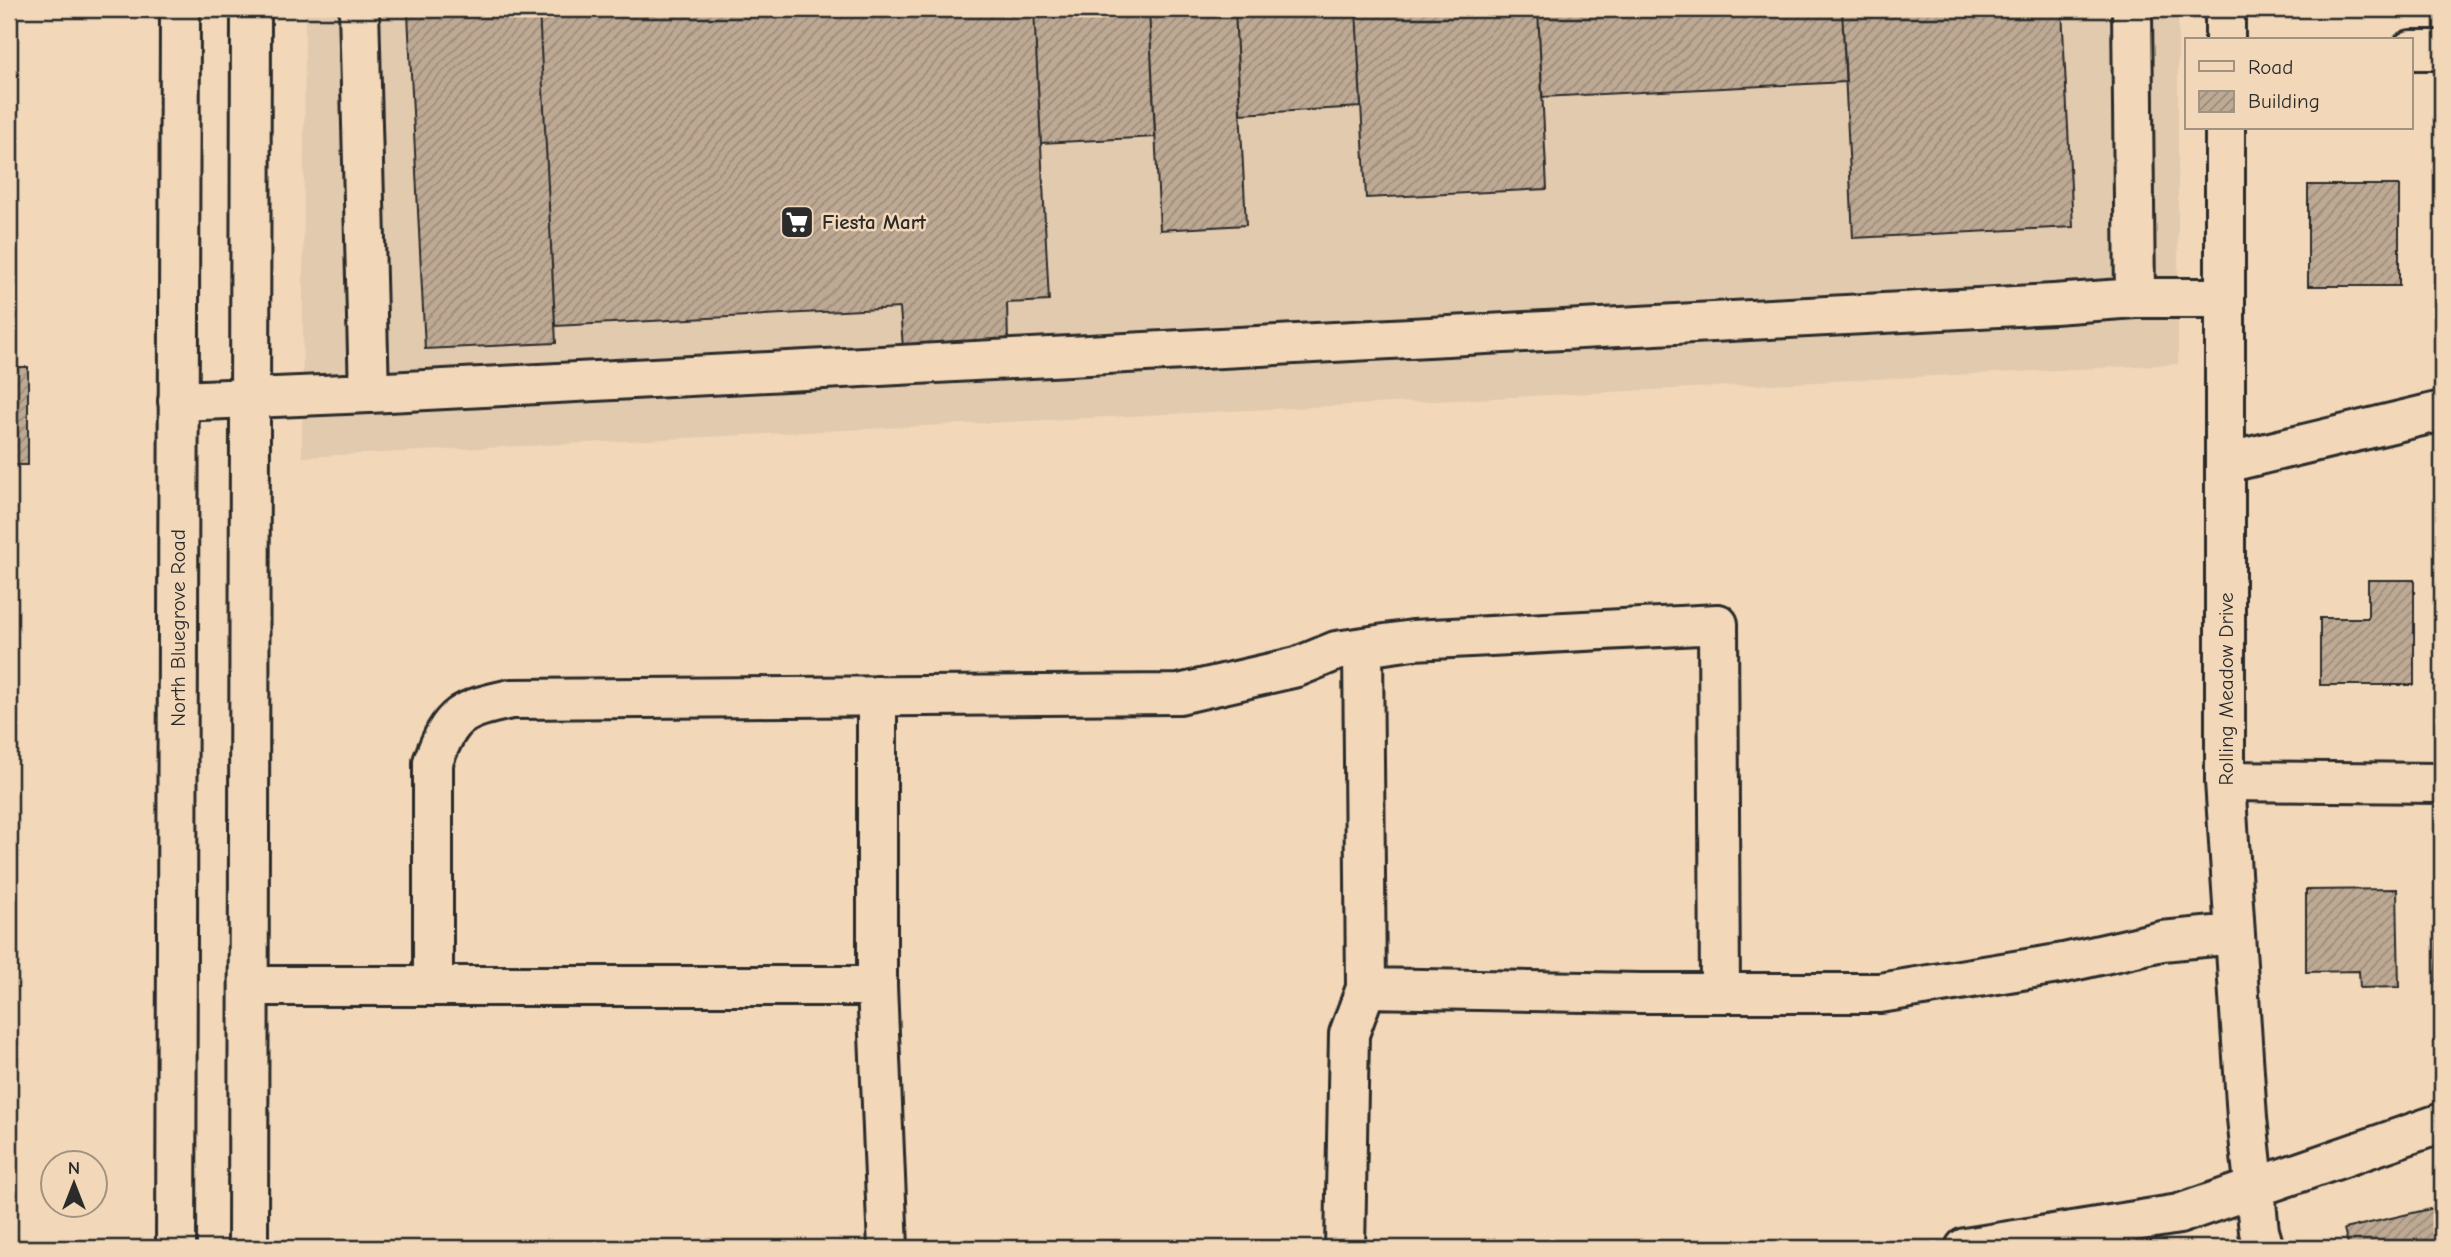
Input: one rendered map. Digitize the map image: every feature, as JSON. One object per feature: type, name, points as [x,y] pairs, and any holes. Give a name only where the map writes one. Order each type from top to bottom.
[{"type":"street","name":"North Bluegrove Road","points":[[176,1248],[180,9]]},
{"type":"street","points":[[248,1248],[251,9]]},
{"type":"street","points":[[359,9],[369,393]]},
{"type":"street","points":[[2132,9],[2135,298]]},
{"type":"street","points":[[2225,9],[2225,38]]},
{"type":"street","points":[[2412,50],[2442,50]]},
{"type":"street","name":"Rolling Meadow Drive","points":[[2225,130],[2225,781],[2247,1118],[2259,1231],[2264,1248]]},
{"type":"street","points":[[178,401],[2135,298],[2225,298]]},
{"type":"street","points":[[2225,463],[2442,411]]},
{"type":"street","points":[[433,986],[433,762],[442,737],[458,715],[481,705],[510,699],[1179,694],[1297,667],[1336,651],[1413,640],[1718,624],[1720,993]]},
{"type":"street","points":[[1345,1248],[1349,1034],[1366,988],[1363,647]]},
{"type":"street","points":[[877,696],[877,986],[888,1248]]},
{"type":"street","points":[[2225,781],[2442,783]]},
{"type":"street","points":[[1366,988],[1880,993],[2064,963],[2162,941],[2235,934]]},
{"type":"street","points":[[249,986],[877,986]]},
{"type":"street","points":[[1965,1248],[2179,1214],[2442,1123]]},
{"type":"shaded area","points":[[305,9],[2178,9],[2178,364],[302,457]]},
{"type":"building","points":[[539,9],[556,343],[425,349],[408,14]]},
{"type":"building","name":"Fiesta Mart","points":[[539,9],[1034,9],[1049,301],[1007,303],[1008,343],[903,348],[900,308],[555,326]]},
{"type":"building","points":[[1034,9],[1149,9],[1155,137],[1041,143]]},
{"type":"building","points":[[1149,9],[1235,9],[1246,225],[1160,230]]},
{"type":"building","points":[[1235,9],[1356,9],[1361,107],[1240,114]]},
{"type":"building","points":[[1356,9],[1538,9],[1547,189],[1366,198]]},
{"type":"building","points":[[1538,9],[1842,9],[1846,82],[1542,97]]},
{"type":"building","points":[[1842,9],[2062,9],[2073,227],[1853,238]]},
{"type":"building","points":[[2308,185],[2399,185],[2399,286],[2308,286]]},
{"type":"building","points":[[9,367],[28,367],[28,465],[9,465]]},
{"type":"building","points":[[2368,580],[2414,580],[2414,685],[2320,685],[2320,618],[2368,618]]},
{"type":"building","points":[[2397,889],[2399,987],[2360,988],[2359,971],[2306,972],[2306,890]]},
{"type":"building","points":[[2438,909],[2442,909],[2442,981],[2436,981]]},
{"type":"building","points":[[2434,1208],[2442,1248],[2349,1248],[2344,1229]]},
{"type":"place","name":"Fiesta Mart","points":[[797,222]]}]
